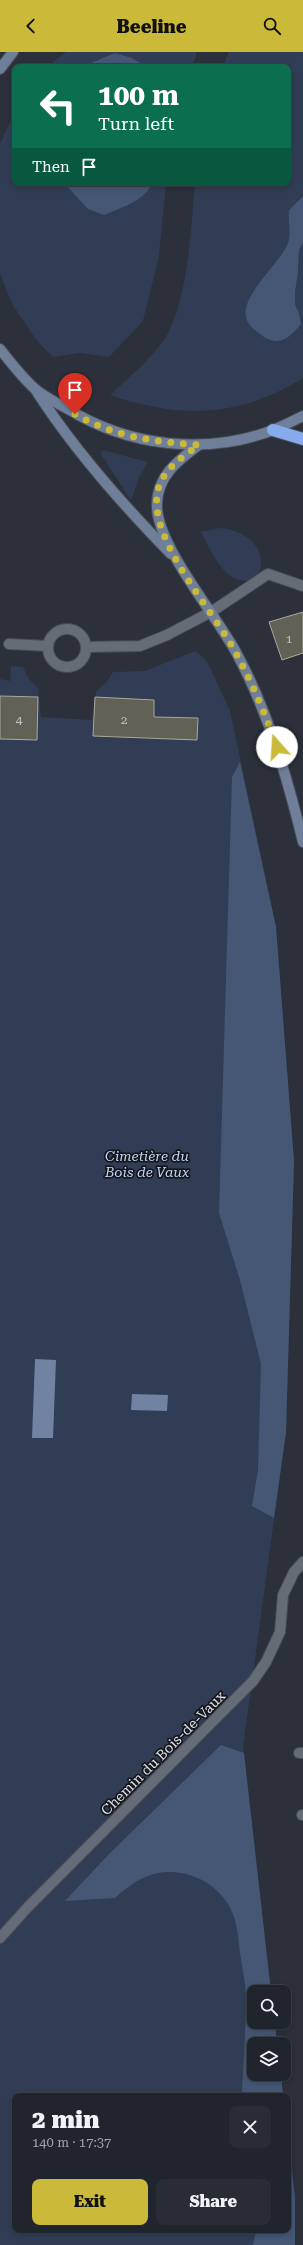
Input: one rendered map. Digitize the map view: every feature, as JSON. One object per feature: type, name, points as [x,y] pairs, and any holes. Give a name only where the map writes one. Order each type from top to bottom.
[{"type":"highway","points":[[273,430],[303,439]]},
{"type":"main road","points":[[0,69],[14,52]]},
{"type":"main road","points":[[0,349],[35,389],[49,410],[124,506],[176,559]]},
{"type":"main road","points":[[35,389],[86,420],[117,433],[153,442],[199,445],[230,442],[273,430],[303,416]]},
{"type":"main road","points":[[199,445],[177,461],[170,469],[158,493],[159,523],[176,559],[212,612],[237,654],[263,709],[286,772],[303,842]]},
{"type":"street","points":[[87,647],[140,646],[167,635],[212,612],[268,574],[303,586]]},
{"type":"street","points":[[69,628],[80,632],[87,647],[84,659],[74,666],[68,667],[55,663],[48,652],[48,646],[53,634],[69,628]]},
{"type":"street","points":[[9,644],[48,646]]},
{"type":"street","name":"Chemin du Bois-de-Vaux","points":[[0,1938],[27,1908],[253,1681],[266,1662],[280,1632],[283,1595],[294,1572],[303,1562]]},
{"type":"green space","points":[[66,52],[197,52],[193,64],[142,64],[132,58],[115,53],[88,64],[51,64]]},
{"type":"green space","points":[[229,52],[303,52],[303,196],[289,210],[289,242],[274,267],[258,286],[299,313],[295,304],[295,292],[299,250],[303,242],[303,378],[256,401],[232,407],[185,411],[136,403],[110,395],[151,355],[163,341],[171,326],[178,307],[187,265],[195,186],[291,186],[291,64],[224,64]]},
{"type":"green space","points":[[12,118],[12,186],[67,186],[88,208],[150,190],[152,186],[166,186],[159,256],[143,321],[109,357],[80,353],[53,357],[38,342],[12,304],[0,273],[0,144]]},
{"type":"green space","points":[[103,450],[148,462],[139,477],[132,499],[130,499],[100,453]]},
{"type":"green space","points":[[219,528],[237,532],[246,536],[253,542],[258,549],[261,558],[261,566],[257,576],[247,580],[238,580],[222,568],[210,550],[201,532]]},
{"type":"green space","name":"Cimetière du Bois de Vaux","points":[[195,651],[202,656],[209,665],[230,711],[276,927],[294,1161],[286,1432],[243,1747],[270,1985],[247,1985],[247,2029],[276,2029],[276,2037],[247,2037],[247,2081],[282,2081],[283,2093],[12,2093],[12,2233],[291,2233],[291,2162],[295,2198],[295,2245],[0,2245],[0,679],[10,681],[11,666],[23,667],[29,679],[38,688],[41,717],[92,720],[96,691],[106,683],[113,672],[145,671]]},
{"type":"shaded area","points":[[115,53],[132,58],[142,64],[88,64]]},
{"type":"shaded area","points":[[67,186],[151,186],[144,195],[132,203],[104,215],[88,209]]},
{"type":"shaded area","points":[[303,196],[303,242],[299,250],[295,292],[295,304],[299,313],[301,324],[287,338],[280,341],[270,340],[255,330],[247,321],[246,310],[249,299],[256,287],[283,253],[288,243],[289,210]]},
{"type":"shaded area","points":[[240,762],[276,927],[294,1161],[286,1432],[274,1518],[252,1506],[258,1470],[261,1364],[240,1280],[219,1213],[232,777]]},
{"type":"shaded area","points":[[35,1359],[56,1360],[53,1438],[32,1438]]},
{"type":"shaded area","points":[[132,1394],[168,1395],[167,1411],[131,1410]]},
{"type":"shaded area","points":[[221,1745],[244,1753],[270,1985],[247,1985],[247,2029],[276,2029],[276,2037],[247,2037],[247,2081],[282,2081],[283,2093],[242,2093],[246,2023],[245,1987],[235,1919],[230,1907],[218,1891],[192,1876],[175,1872],[165,1872],[147,1876],[139,1880],[115,1898],[65,1901],[109,1854]]},
{"type":"shaded area","points":[[291,2162],[295,2198],[295,2245],[253,2245],[255,2233],[291,2233]]},
{"type":"building","points":[[303,612],[303,653],[282,660],[269,622]]},
{"type":"building","points":[[0,696],[38,697],[37,740],[0,739]]},
{"type":"building","points":[[95,697],[154,700],[154,717],[198,718],[197,740],[93,736]]},
{"type":"route","points":[[75,414],[117,433],[153,442],[199,445],[177,461],[163,480],[158,493],[157,508],[159,523],[176,559],[212,612],[237,654],[263,709],[277,747]]}]
